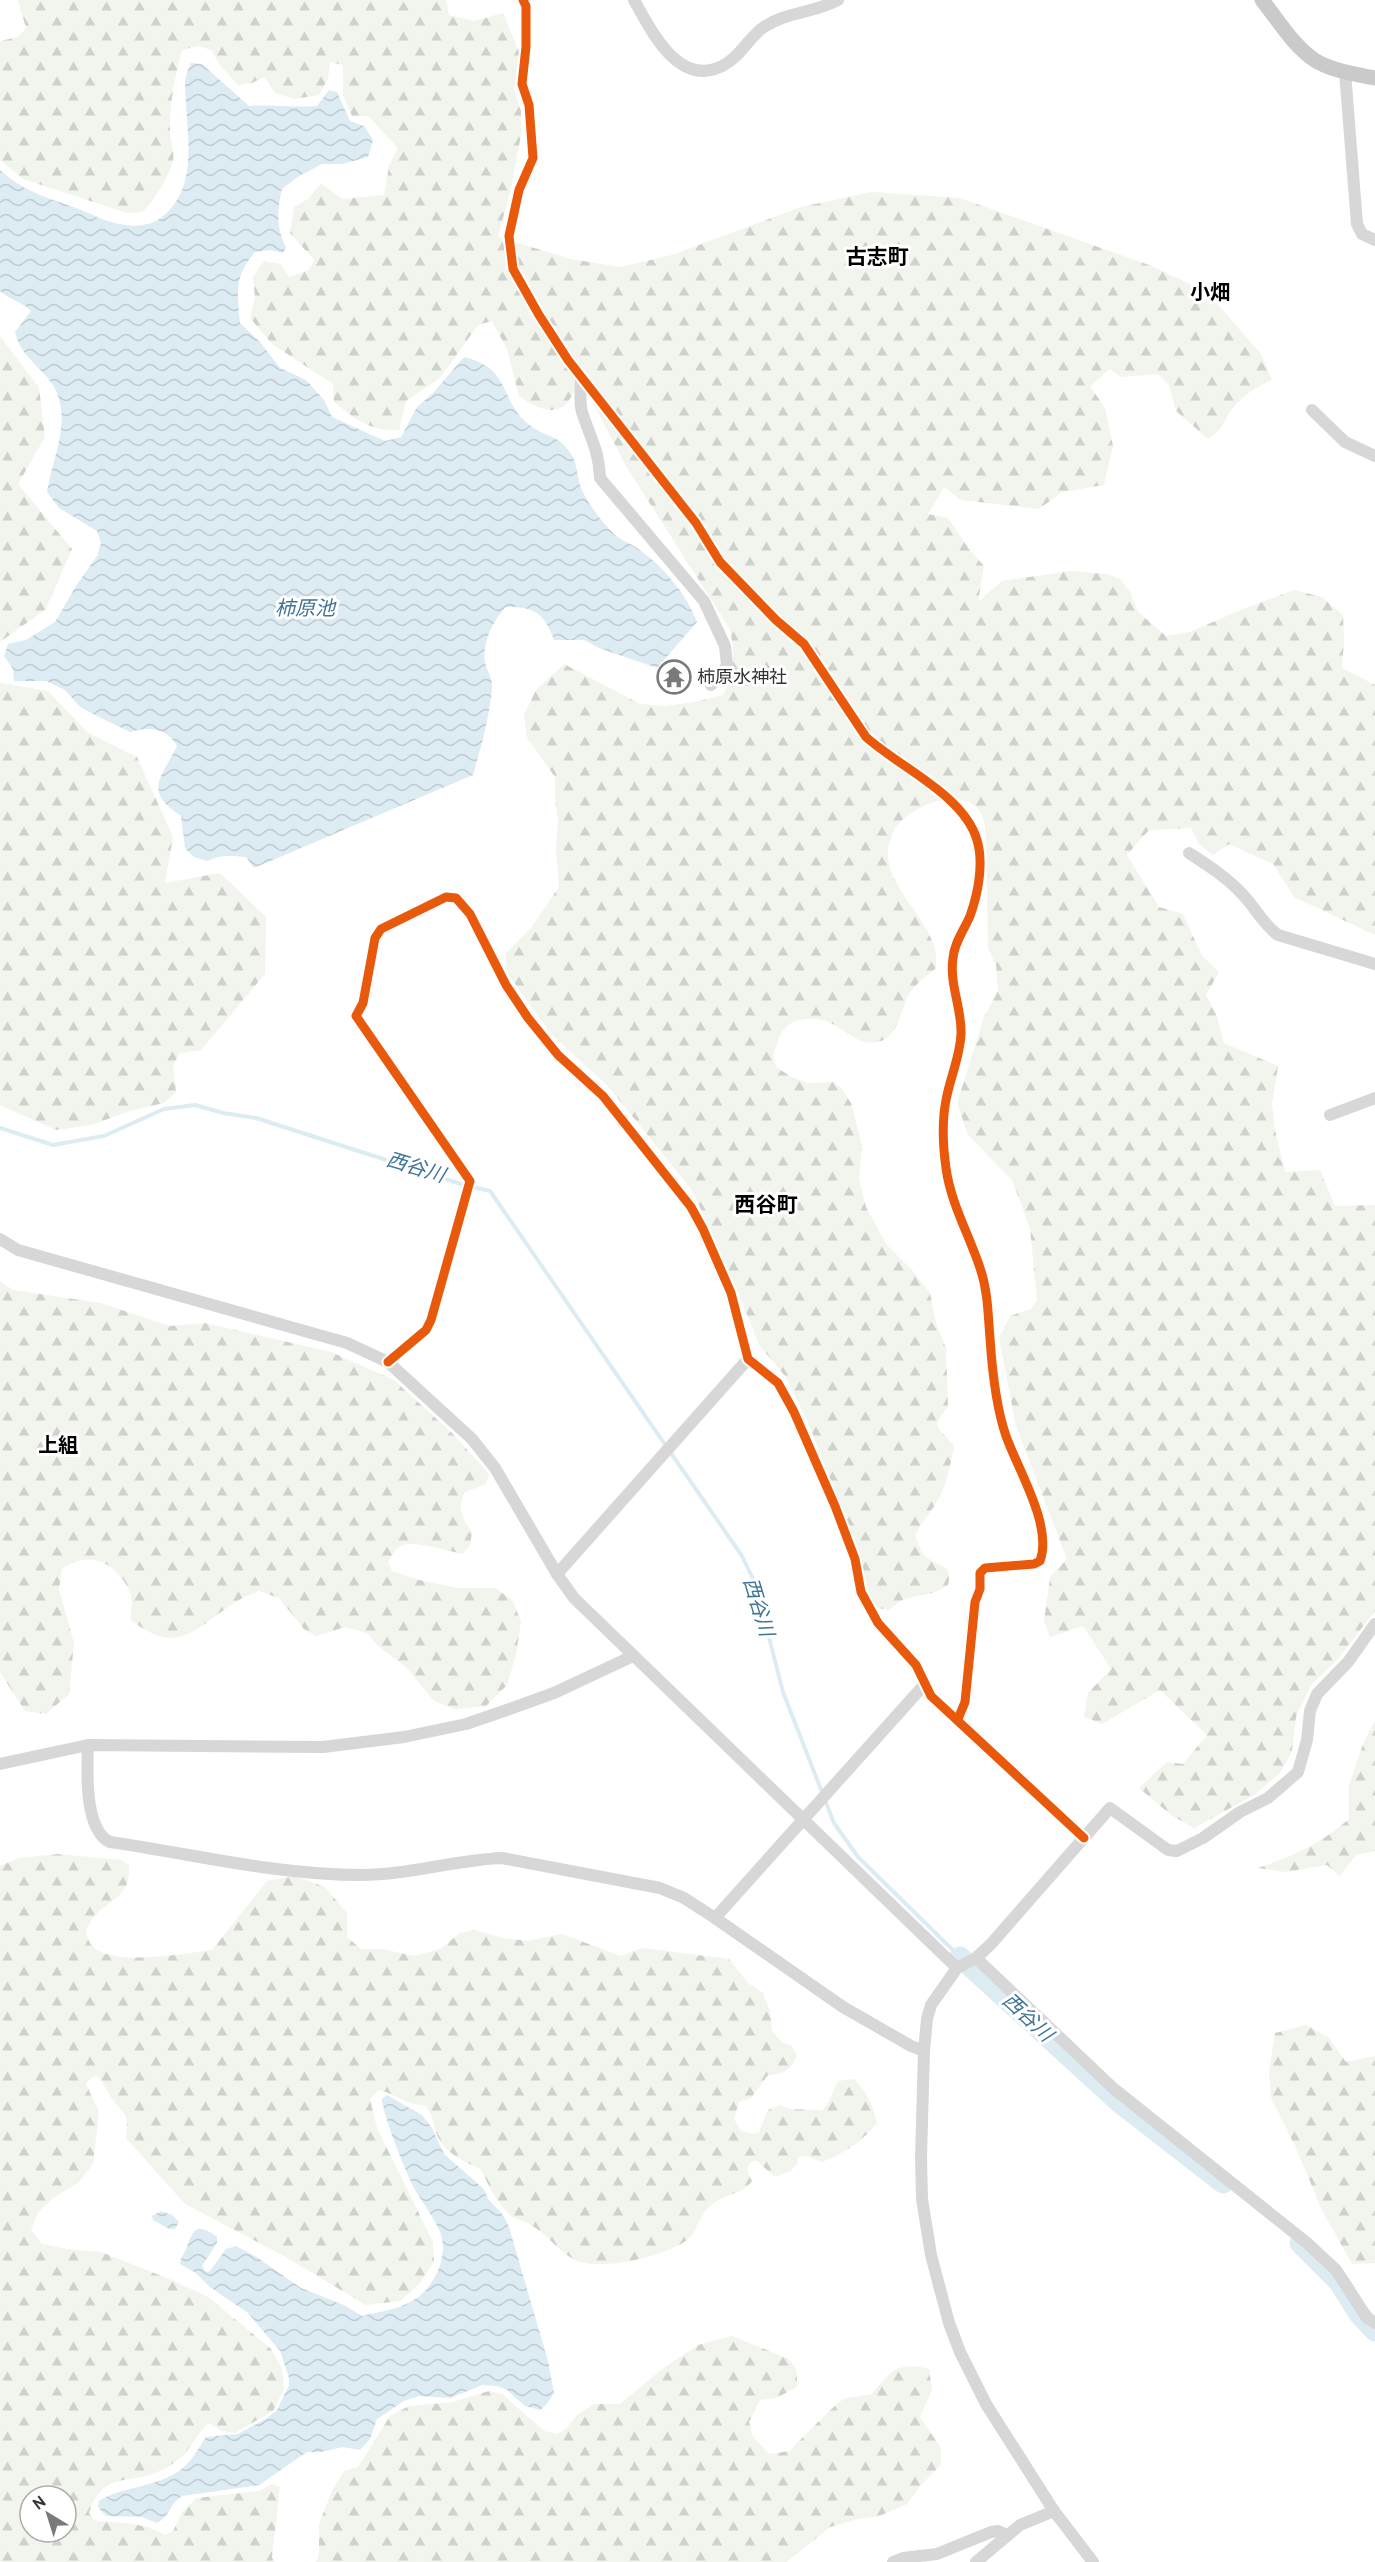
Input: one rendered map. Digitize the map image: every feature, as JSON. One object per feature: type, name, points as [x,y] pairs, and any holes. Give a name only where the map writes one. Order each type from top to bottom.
[{"type":"main road","points":[[1262,0],[1309,55],[1328,67],[1375,78]]},
{"type":"street","points":[[523,0],[526,6],[526,47],[522,84],[529,105],[533,158],[519,190],[509,236],[513,269],[539,315],[581,377],[696,523],[720,562],[776,620],[804,644],[866,737],[958,808],[977,840],[980,864],[976,891],[971,914],[954,948],[952,958],[952,976],[961,1033],[959,1053],[946,1101],[945,1167],[959,1216],[981,1270],[986,1292],[990,1348],[1005,1434],[1038,1518],[1043,1553],[1040,1561],[1034,1564],[985,1568],[980,1573],[980,1589],[975,1602],[965,1702],[958,1719]]},
{"type":"street","points":[[634,0],[664,50],[684,65],[702,70],[724,65],[765,26],[838,0]]},
{"type":"street","points":[[1345,72],[1357,224],[1362,234],[1375,240]]},
{"type":"street","points":[[581,377],[582,410],[600,460],[600,478],[699,594],[725,646],[727,665],[719,678],[711,685]]},
{"type":"street","points":[[1312,410],[1345,442],[1375,456]]},
{"type":"street","points":[[1189,853],[1235,886],[1268,928],[1278,935],[1375,964]]},
{"type":"street","points":[[388,1362],[426,1330],[431,1320],[470,1185],[356,1016],[363,1003],[375,938],[381,929],[446,897],[456,898],[470,914],[506,985],[528,1018],[558,1055],[603,1096],[691,1207],[731,1293],[748,1359],[778,1383],[794,1412],[855,1558],[861,1592],[878,1623],[916,1665],[924,1685],[932,1696],[1084,1838]]},
{"type":"street","points":[[1330,1115],[1375,1098]]},
{"type":"street","points":[[0,1239],[18,1250],[347,1343],[388,1362],[472,1439],[495,1468],[557,1574],[574,1598],[957,1968]]},
{"type":"street","points":[[557,1574],[748,1359]]},
{"type":"street","points":[[1093,2562],[1054,2511],[987,2404],[960,2352],[949,2323],[931,2255],[922,2199],[924,2050],[931,2005],[957,1968],[976,1958],[1110,1808],[1168,1850],[1177,1851],[1203,1838],[1240,1812],[1268,1798],[1298,1772],[1307,1740],[1310,1711],[1317,1694],[1348,1662],[1375,1624]]},
{"type":"street","points":[[0,1764],[88,1745],[323,1747],[404,1737],[466,1724],[554,1693],[633,1656]]},
{"type":"street","points":[[715,1918],[802,1818],[924,1685]]},
{"type":"street","points":[[88,1745],[92,1815],[99,1834],[110,1842],[307,1873],[363,1875],[502,1858],[660,1888],[684,1898],[715,1918],[843,2007],[911,2046],[924,2050]]},
{"type":"street","points":[[976,1958],[1113,2088],[1307,2243],[1336,2270],[1367,2318],[1375,2323]]},
{"type":"street","points":[[976,2562],[1020,2525],[1054,2511]]},
{"type":"street","points":[[893,2562],[903,2558],[937,2554],[991,2532],[998,2531],[1007,2535]]},
{"type":"green space","points":[[18,0],[446,0],[449,15],[474,21],[503,13],[519,52],[514,89],[521,111],[521,135],[511,188],[498,237],[571,259],[620,267],[672,255],[801,207],[872,192],[960,198],[1149,265],[1207,292],[1261,354],[1272,380],[1241,400],[1232,409],[1221,428],[1208,439],[1176,411],[1169,385],[1158,374],[1121,377],[1110,369],[1090,386],[1105,408],[1113,446],[1104,485],[1062,492],[1039,509],[961,500],[944,487],[928,514],[948,518],[984,566],[978,602],[1002,581],[1070,571],[1107,574],[1120,579],[1130,592],[1138,612],[1166,636],[1190,632],[1294,590],[1322,597],[1343,615],[1342,668],[1375,685],[1375,935],[1294,897],[1273,864],[1229,844],[1213,855],[1199,844],[1191,828],[1149,830],[1127,855],[1159,907],[1183,914],[1202,956],[1219,972],[1206,995],[1217,1017],[1224,1043],[1278,1066],[1272,1104],[1275,1130],[1285,1172],[1320,1170],[1335,1206],[1375,1205],[1375,1611],[1337,1660],[1311,1685],[1296,1717],[1292,1751],[1280,1773],[1254,1795],[1194,1828],[1171,1815],[1139,1788],[1167,1762],[1183,1764],[1207,1735],[1160,1690],[1102,1724],[1084,1717],[1088,1693],[1111,1669],[1083,1626],[1050,1637],[1044,1621],[1050,1577],[1067,1559],[1016,1426],[999,1338],[1010,1316],[1031,1309],[1037,1300],[1030,1228],[1012,1180],[968,1135],[957,1103],[984,1017],[998,991],[996,965],[988,948],[986,837],[984,820],[979,810],[967,801],[957,799],[935,802],[904,818],[892,834],[888,851],[889,864],[900,889],[931,938],[936,952],[936,968],[912,990],[891,1034],[886,1039],[869,1043],[828,1022],[818,1019],[799,1020],[784,1030],[773,1055],[776,1067],[790,1076],[807,1083],[833,1082],[842,1089],[851,1103],[862,1145],[859,1179],[866,1207],[886,1244],[912,1270],[930,1293],[936,1323],[946,1348],[948,1406],[937,1422],[939,1429],[954,1446],[941,1493],[915,1536],[923,1554],[946,1569],[949,1578],[948,1585],[932,1593],[903,1600],[889,1610],[878,1608],[871,1599],[855,1543],[807,1420],[785,1376],[759,1345],[736,1287],[692,1190],[607,1085],[551,1034],[508,974],[505,954],[531,928],[559,887],[555,777],[527,738],[524,715],[536,690],[564,664],[640,704],[665,706],[723,695],[733,663],[730,629],[626,466],[586,389],[573,393],[568,402],[555,410],[533,405],[519,396],[507,349],[492,321],[478,325],[440,378],[406,401],[399,430],[389,430],[364,423],[334,402],[333,384],[272,344],[250,318],[255,298],[253,277],[264,261],[281,264],[289,277],[309,270],[314,260],[290,233],[294,207],[308,199],[321,183],[342,199],[384,195],[389,166],[398,148],[368,116],[352,116],[343,95],[343,65],[330,62],[328,79],[319,95],[294,99],[275,93],[264,77],[252,83],[238,85],[220,65],[211,50],[198,46],[182,50],[170,112],[170,135],[173,150],[171,167],[161,188],[143,212],[127,213],[23,179],[0,160],[0,41],[18,37],[26,28]]},
{"type":"green space","points":[[0,336],[39,388],[45,437],[18,484],[72,549],[46,609],[0,642]]},
{"type":"green space","points":[[0,683],[48,691],[87,732],[137,757],[173,837],[165,883],[220,873],[266,917],[265,974],[201,1050],[180,1053],[173,1065],[176,1092],[164,1103],[130,1111],[91,1125],[56,1130],[0,1105]]},
{"type":"green space","points":[[0,1281],[13,1290],[101,1303],[169,1326],[205,1323],[331,1352],[394,1380],[453,1434],[489,1474],[486,1484],[465,1492],[463,1497],[461,1512],[472,1532],[470,1546],[462,1554],[409,1544],[398,1548],[388,1563],[392,1571],[419,1580],[457,1588],[495,1588],[512,1600],[521,1621],[516,1655],[507,1685],[486,1706],[455,1709],[434,1701],[406,1667],[378,1646],[367,1633],[345,1627],[316,1636],[304,1629],[279,1598],[259,1591],[237,1601],[196,1630],[174,1638],[161,1637],[131,1620],[130,1592],[118,1573],[101,1562],[82,1560],[62,1569],[59,1589],[74,1643],[69,1694],[46,1714],[25,1711],[0,1672]]},
{"type":"green space","points":[[1375,1720],[1375,1851],[1356,1855],[1340,1876],[1327,1865],[1285,1872],[1258,1868],[1306,1848],[1349,1819],[1349,1785],[1362,1747]]},
{"type":"green space","points":[[58,1854],[121,1860],[129,1865],[129,1875],[124,1889],[96,1914],[86,1930],[90,1943],[98,1951],[112,1955],[147,1957],[212,1950],[267,1881],[295,1876],[325,1887],[347,1913],[347,1937],[361,1949],[382,1949],[414,1956],[440,1949],[460,1933],[475,1930],[503,1938],[528,1941],[562,1934],[621,1956],[642,1948],[729,1959],[748,1983],[763,1993],[770,2011],[772,2031],[782,2042],[792,2046],[797,2055],[786,2070],[768,2075],[751,2098],[739,2102],[734,2119],[741,2131],[752,2134],[759,2132],[768,2110],[779,2105],[790,2109],[822,2110],[838,2081],[854,2079],[869,2100],[877,2123],[859,2141],[838,2155],[822,2162],[806,2156],[798,2157],[797,2164],[790,2171],[775,2177],[757,2161],[752,2161],[748,2173],[752,2181],[748,2186],[710,2206],[687,2240],[664,2252],[648,2257],[598,2264],[573,2259],[537,2229],[510,2215],[497,2199],[481,2169],[456,2156],[440,2141],[425,2105],[413,2104],[379,2090],[370,2099],[377,2128],[433,2242],[434,2262],[419,2284],[400,2301],[366,2305],[284,2256],[185,2204],[126,2138],[126,2116],[100,2079],[97,2076],[91,2078],[86,2084],[99,2112],[93,2164],[79,2182],[53,2198],[38,2212],[31,2230],[42,2244],[101,2252],[208,2297],[271,2349],[282,2368],[284,2389],[273,2411],[235,2433],[222,2431],[209,2423],[187,2451],[172,2464],[150,2475],[110,2484],[98,2494],[89,2513],[95,2521],[140,2525],[165,2535],[173,2531],[183,2511],[197,2498],[259,2491],[272,2484],[280,2487],[272,2557],[274,2562],[0,2562],[0,1866],[19,1858]]},
{"type":"green space","points":[[1306,2025],[1329,2038],[1346,2062],[1375,2056],[1375,2263],[1352,2264],[1322,2210],[1295,2146],[1271,2098],[1269,2072],[1275,2033]]},
{"type":"green space","points":[[732,2336],[789,2359],[797,2371],[797,2387],[776,2398],[760,2400],[749,2422],[753,2437],[769,2454],[790,2451],[840,2401],[872,2394],[890,2374],[910,2366],[929,2369],[932,2390],[920,2417],[941,2448],[941,2465],[920,2486],[907,2504],[879,2516],[830,2527],[787,2562],[316,2562],[319,2555],[319,2524],[332,2491],[344,2471],[358,2467],[390,2416],[409,2406],[453,2402],[489,2391],[502,2394],[544,2431],[557,2434],[566,2429],[577,2415],[594,2404],[620,2404],[661,2370],[698,2345]]},
{"type":"water","name":"柿原池","points":[[191,63],[202,64],[249,106],[317,106],[329,90],[337,92],[350,121],[364,126],[373,140],[368,157],[342,164],[322,164],[299,176],[282,189],[278,218],[280,233],[286,247],[283,253],[270,250],[255,252],[243,269],[238,285],[240,323],[260,342],[280,368],[306,380],[324,400],[332,417],[385,441],[401,437],[417,407],[433,393],[464,357],[480,362],[498,378],[521,417],[537,430],[557,439],[566,447],[575,461],[580,485],[594,511],[616,536],[637,548],[665,572],[687,601],[697,622],[657,668],[599,648],[584,640],[554,640],[546,623],[537,613],[524,608],[506,607],[493,625],[485,647],[485,662],[492,689],[487,722],[473,775],[254,868],[246,857],[222,856],[208,861],[194,857],[185,848],[181,816],[169,807],[159,791],[161,775],[177,746],[168,735],[151,729],[130,732],[79,706],[65,690],[46,681],[14,681],[13,669],[4,656],[8,644],[26,640],[55,622],[97,556],[101,543],[97,531],[59,508],[47,492],[58,448],[62,419],[60,405],[56,391],[47,377],[28,356],[17,339],[15,332],[31,311],[0,291],[0,170],[23,187],[110,222],[137,226],[154,222],[173,206],[186,179],[189,149],[185,83]]},
{"type":"water","points":[[387,2095],[422,2115],[432,2128],[444,2154],[484,2189],[488,2199],[503,2215],[509,2227],[548,2361],[554,2393],[546,2405],[540,2410],[525,2406],[507,2390],[497,2386],[482,2385],[451,2398],[419,2396],[404,2401],[377,2419],[370,2439],[360,2450],[343,2447],[321,2452],[307,2452],[259,2485],[182,2496],[157,2523],[142,2517],[106,2516],[98,2507],[99,2501],[121,2491],[167,2478],[178,2472],[195,2455],[206,2437],[238,2434],[267,2418],[277,2410],[289,2385],[280,2351],[248,2313],[210,2287],[196,2273],[180,2264],[195,2231],[206,2230],[217,2237],[217,2243],[202,2266],[206,2272],[210,2271],[226,2249],[236,2246],[255,2256],[301,2288],[344,2305],[362,2316],[408,2303],[417,2298],[433,2281],[442,2259],[442,2236],[412,2184],[395,2144],[382,2102]]},
{"type":"water","points":[[161,2211],[172,2215],[179,2222],[175,2229],[169,2229],[153,2220],[152,2216]]},
{"type":"waterway","name":"西谷川","points":[[0,1128],[53,1145],[104,1136],[164,1109],[195,1105],[223,1113],[256,1118],[464,1185],[490,1191],[742,1556],[755,1583],[783,1692],[834,1823],[858,1857],[960,1957]]},
{"type":"waterway","name":"西谷川","points":[[960,1957],[1120,2103],[1223,2183]]},
{"type":"waterway","name":"西谷川","points":[[1300,2243],[1339,2282],[1359,2314],[1375,2331]]},
{"type":"cycle path","points":[[523,0],[526,6],[526,47],[522,84],[529,105],[533,158],[519,190],[509,236],[513,269],[568,360],[696,523],[720,562],[776,620],[804,644],[866,737],[945,796],[970,824],[977,840],[980,858],[978,888],[970,916],[957,942],[953,958],[952,968],[961,1034],[945,1108],[944,1151],[948,1182],[983,1279],[993,1375],[1003,1425],[1038,1515],[1043,1547],[1040,1561],[1034,1564],[985,1568],[980,1573],[980,1589],[975,1602],[965,1702],[958,1719]]},
{"type":"cycle path","points":[[388,1362],[426,1330],[431,1320],[470,1181],[356,1016],[363,1003],[375,938],[381,929],[446,897],[456,898],[470,914],[506,985],[528,1018],[558,1055],[603,1096],[691,1207],[731,1293],[748,1359],[778,1383],[794,1412],[835,1506],[855,1559],[861,1592],[878,1623],[916,1665],[931,1696],[1084,1838]]},
{"type":"place","name":"柿原水神社","points":[[674,677]]},
{"type":"district","name":"古志町","points":[[877,257]]},
{"type":"district","name":"小畑","points":[[1210,292]]},
{"type":"district","name":"西谷町","points":[[766,1205]]},
{"type":"district","name":"上組","points":[[58,1445]]}]
